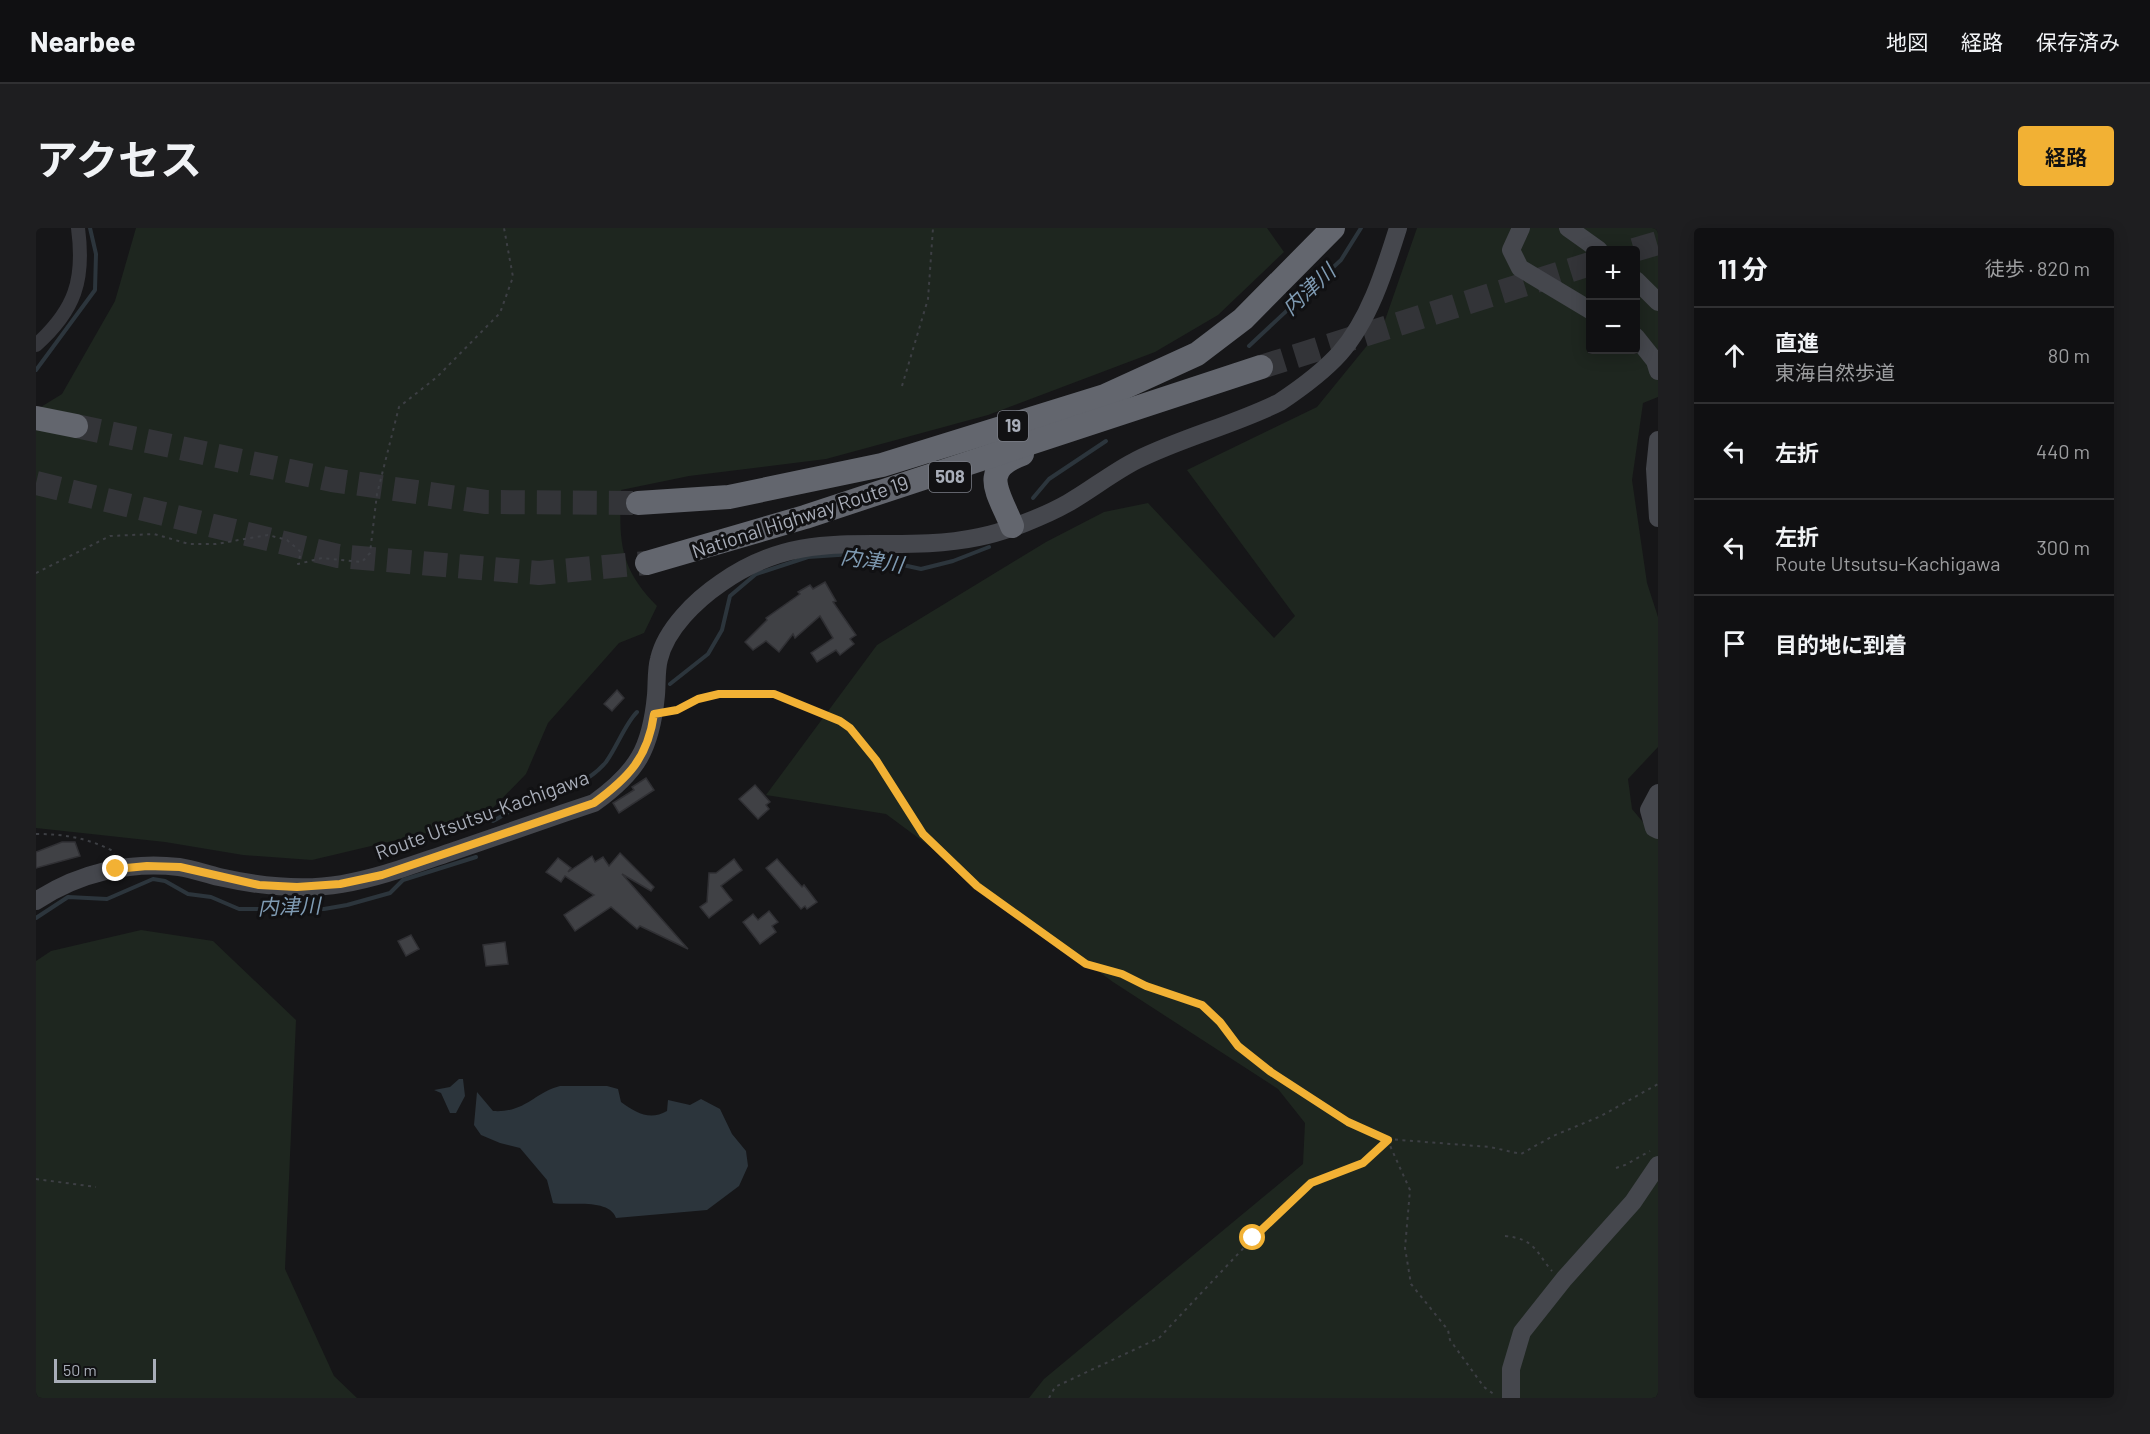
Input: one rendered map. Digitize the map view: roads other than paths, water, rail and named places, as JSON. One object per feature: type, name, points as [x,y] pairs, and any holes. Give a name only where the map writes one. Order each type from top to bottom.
[{"type":"highway","name":"National Highway Route 19","points":[[638,503],[729,497],[882,465],[1105,396],[1197,354],[1252,311],[1334,228]]},
{"type":"highway","name":"National Highway Route 19","points":[[647,563],[739,538],[1261,367]]},
{"type":"highway","points":[[36,418],[76,426]]},
{"type":"highway","name":"508","points":[[1012,526],[994,480],[996,472],[1002,464],[1012,458],[1065,440],[1077,427]]},
{"type":"highway","name":"508","points":[[907,482],[924,486],[971,473],[980,473],[994,480]]},
{"type":"main road","name":"Route Utsutsu-Kachigawa","points":[[36,901],[52,890],[87,876],[116,869],[147,866],[180,867],[259,885],[297,887],[340,884],[382,875],[594,803],[619,785],[638,763],[651,734],[659,659],[668,636],[688,612],[720,583],[760,559],[790,549],[824,544],[926,544],[980,537],[1066,504],[1137,460],[1257,414],[1300,389],[1341,352],[1364,315],[1384,269],[1398,228]]},
{"type":"main road","points":[[1521,228],[1511,250],[1520,268],[1586,308]]},
{"type":"main road","points":[[1568,228],[1593,246]]},
{"type":"main road","points":[[1640,285],[1658,302]]},
{"type":"main road","points":[[1640,343],[1655,361],[1658,371]]},
{"type":"main road","points":[[1658,440],[1655,478],[1658,518]]},
{"type":"main road","points":[[1658,792],[1649,810],[1654,828],[1658,830]]},
{"type":"main road","points":[[1511,1398],[1511,1369],[1522,1332],[1562,1282],[1633,1202],[1656,1157]]},
{"type":"street","points":[[36,345],[55,328],[69,309],[82,259],[78,228]]},
{"type":"waterway","points":[[36,370],[95,290],[96,254],[90,228]]},
{"type":"waterway","name":"内津川","points":[[1249,346],[1341,260],[1361,228]]},
{"type":"waterway","name":"内津川","points":[[1033,498],[1049,479],[1106,441]]},
{"type":"waterway","name":"内津川","points":[[670,684],[708,654],[722,630],[730,596],[756,574],[808,557],[853,554],[921,569],[953,561],[989,547]]},
{"type":"waterway","name":"内津川","points":[[493,821],[532,799],[548,792],[573,786],[593,774],[606,762],[637,712]]},
{"type":"waterway","name":"内津川","points":[[36,918],[68,897],[107,899],[153,879],[165,881],[188,894],[211,897],[239,909],[324,909],[390,893],[403,880],[476,857]]},
{"type":"tunnel","points":[[1640,248],[1658,243]]},
{"type":"tunnel","points":[[1261,367],[1586,265]]},
{"type":"tunnel","points":[[76,426],[332,480],[486,502],[638,503]]},
{"type":"tunnel","points":[[36,483],[338,556],[539,573],[647,563]]}]
